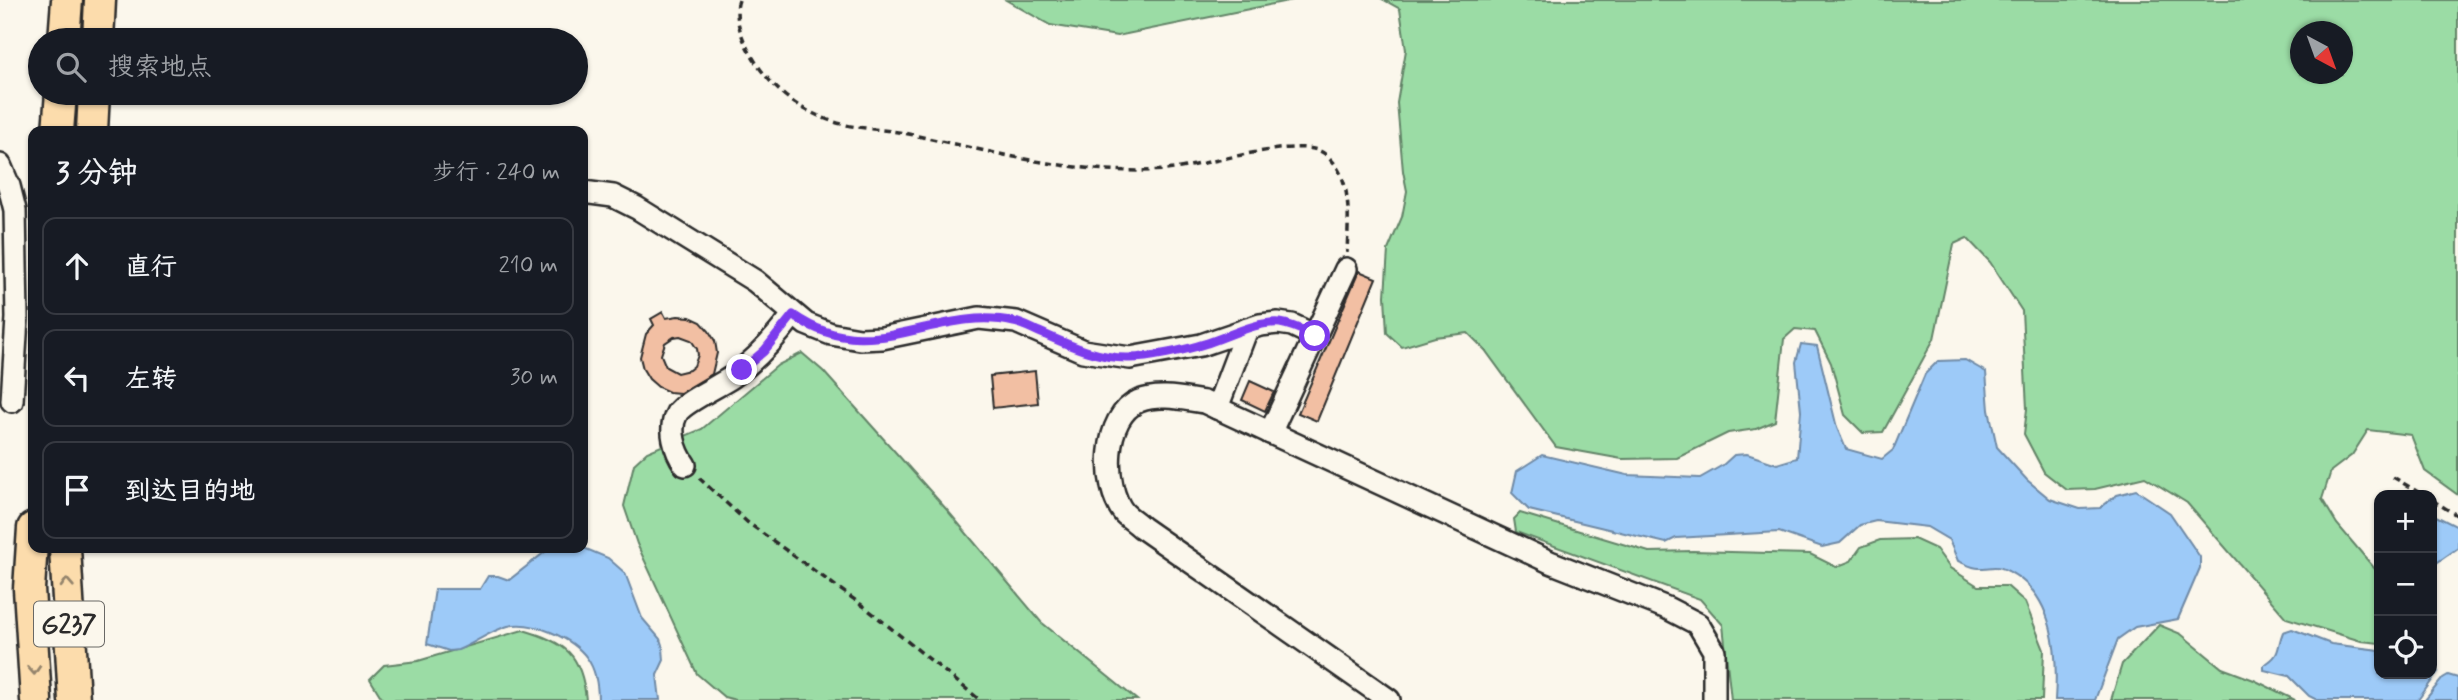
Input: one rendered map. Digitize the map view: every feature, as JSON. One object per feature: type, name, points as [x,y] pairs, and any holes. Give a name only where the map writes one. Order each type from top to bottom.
[{"type":"highway","points":[[65,28],[67,0]]},
{"type":"highway","points":[[99,28],[100,0]]},
{"type":"highway","points":[[58,126],[60,105]]},
{"type":"highway","points":[[92,126],[93,105]]},
{"type":"highway","name":"G237","points":[[31,553],[29,589],[36,700]]},
{"type":"highway","name":"G237","points":[[65,553],[74,700]]},
{"type":"street","points":[[0,164],[15,210],[17,318],[6,400],[28,402]]},
{"type":"street","points":[[588,193],[613,197],[638,208],[755,281],[806,324],[831,334],[860,339],[882,338],[979,318],[1016,322],[1083,351],[1130,358],[1201,345],[1261,325],[1292,325],[1315,336]]},
{"type":"street","points":[[1270,433],[1346,269]]},
{"type":"street","points":[[685,465],[676,448],[674,437],[673,427],[678,411],[753,361],[793,315]]},
{"type":"street","points":[[1217,408],[1247,329]]},
{"type":"street","points":[[1389,700],[1141,527],[1124,512],[1113,491],[1108,456],[1120,417],[1138,402],[1163,397],[1204,402],[1550,562],[1667,608],[1699,624],[1714,652],[1714,700]]},
{"type":"path","points":[[739,0],[741,36],[761,68],[780,92],[824,119],[1050,165],[1118,170],[1166,170],[1247,154],[1300,148],[1324,152],[1340,170],[1348,208],[1346,269]]},
{"type":"path","points":[[685,465],[747,522],[866,608],[980,700]]},
{"type":"path","points":[[2393,477],[2415,490]]},
{"type":"path","points":[[2437,503],[2458,516]]},
{"type":"green space","points":[[1006,0],[1293,0],[1117,36],[1050,25]]},
{"type":"green space","points":[[1384,0],[2458,0],[2458,495],[2425,471],[2411,435],[2368,430],[2352,455],[2331,471],[2322,499],[2337,524],[2374,568],[2374,642],[2286,618],[2187,503],[2145,477],[2095,489],[2067,490],[2044,472],[2024,434],[2027,409],[2022,311],[1990,262],[1967,238],[1954,244],[1934,339],[1883,432],[1863,433],[1845,415],[1831,363],[1815,331],[1795,329],[1784,339],[1775,421],[1756,429],[1728,433],[1677,458],[1622,459],[1556,447],[1485,350],[1468,333],[1435,337],[1402,347],[1387,333],[1385,296],[1388,250],[1402,217],[1407,191],[1397,103],[1406,50],[1400,9]]},
{"type":"green space","points":[[802,353],[823,371],[947,510],[1041,622],[1137,700],[736,700],[724,697],[697,674],[637,544],[624,506],[634,464],[647,452],[702,429],[778,365]]},
{"type":"green space","points":[[1520,513],[1649,552],[1810,554],[1836,567],[1851,561],[1861,547],[1880,540],[1914,539],[1936,549],[1950,568],[1978,586],[2007,586],[2025,602],[2044,650],[2042,700],[1731,700],[1723,625],[1700,599],[1516,532],[1514,519]]},
{"type":"green space","points":[[2159,625],[2181,634],[2222,668],[2295,700],[2111,700],[2122,664]]},
{"type":"green space","points":[[523,630],[550,640],[569,652],[580,671],[586,700],[383,700],[370,679],[384,665],[418,661]]},
{"type":"water","points":[[1801,344],[1817,346],[1837,428],[1846,449],[1882,459],[1893,450],[1925,374],[1938,361],[1965,360],[1986,372],[1989,410],[1997,447],[2027,480],[2050,499],[2080,509],[2100,508],[2117,495],[2136,490],[2170,513],[2200,557],[2200,568],[2178,619],[2135,627],[2118,639],[2095,700],[2055,700],[2054,646],[2045,611],[2036,596],[2010,572],[1994,567],[1976,568],[1958,561],[1949,540],[1927,527],[1876,521],[1860,525],[1840,543],[1822,547],[1779,532],[1676,538],[1666,543],[1529,510],[1512,493],[1517,471],[1542,455],[1627,475],[1700,478],[1723,465],[1734,455],[1747,454],[1777,464],[1797,458],[1801,411],[1796,362]]},
{"type":"water","points":[[2437,516],[2458,527],[2458,548],[2437,563]]},
{"type":"water","points":[[588,550],[608,558],[625,573],[642,618],[660,639],[664,660],[657,675],[660,700],[598,700],[596,678],[587,658],[572,644],[540,628],[508,626],[458,650],[449,651],[427,644],[435,589],[480,589],[488,576],[509,580],[544,553],[588,553]]},
{"type":"water","points":[[2292,629],[2331,644],[2374,649],[2374,679],[2433,679],[2418,700],[2317,700],[2309,696],[2289,676],[2264,670],[2264,665],[2276,654],[2283,632]]},
{"type":"water","points":[[2448,675],[2458,678],[2458,700],[2425,700],[2443,678]]},
{"type":"building","points":[[1359,271],[1376,278],[1317,421],[1298,413]]},
{"type":"building","points":[[663,312],[666,318],[690,317],[701,322],[715,341],[717,353],[712,374],[680,393],[669,392],[649,379],[640,357],[646,334],[654,325],[651,319]],"holes":[[[680,336],[691,340],[698,355],[694,366],[677,373],[666,367],[661,355],[665,343]]]},
{"type":"building","points":[[1035,371],[1038,403],[993,408],[990,376]]},
{"type":"building","points":[[1250,381],[1274,392],[1265,411],[1242,400]]},
{"type":"route","points":[[742,370],[764,351],[793,315],[806,324],[831,334],[860,339],[882,338],[979,318],[1016,322],[1083,351],[1130,358],[1201,345],[1261,325],[1292,325],[1315,336]]}]
